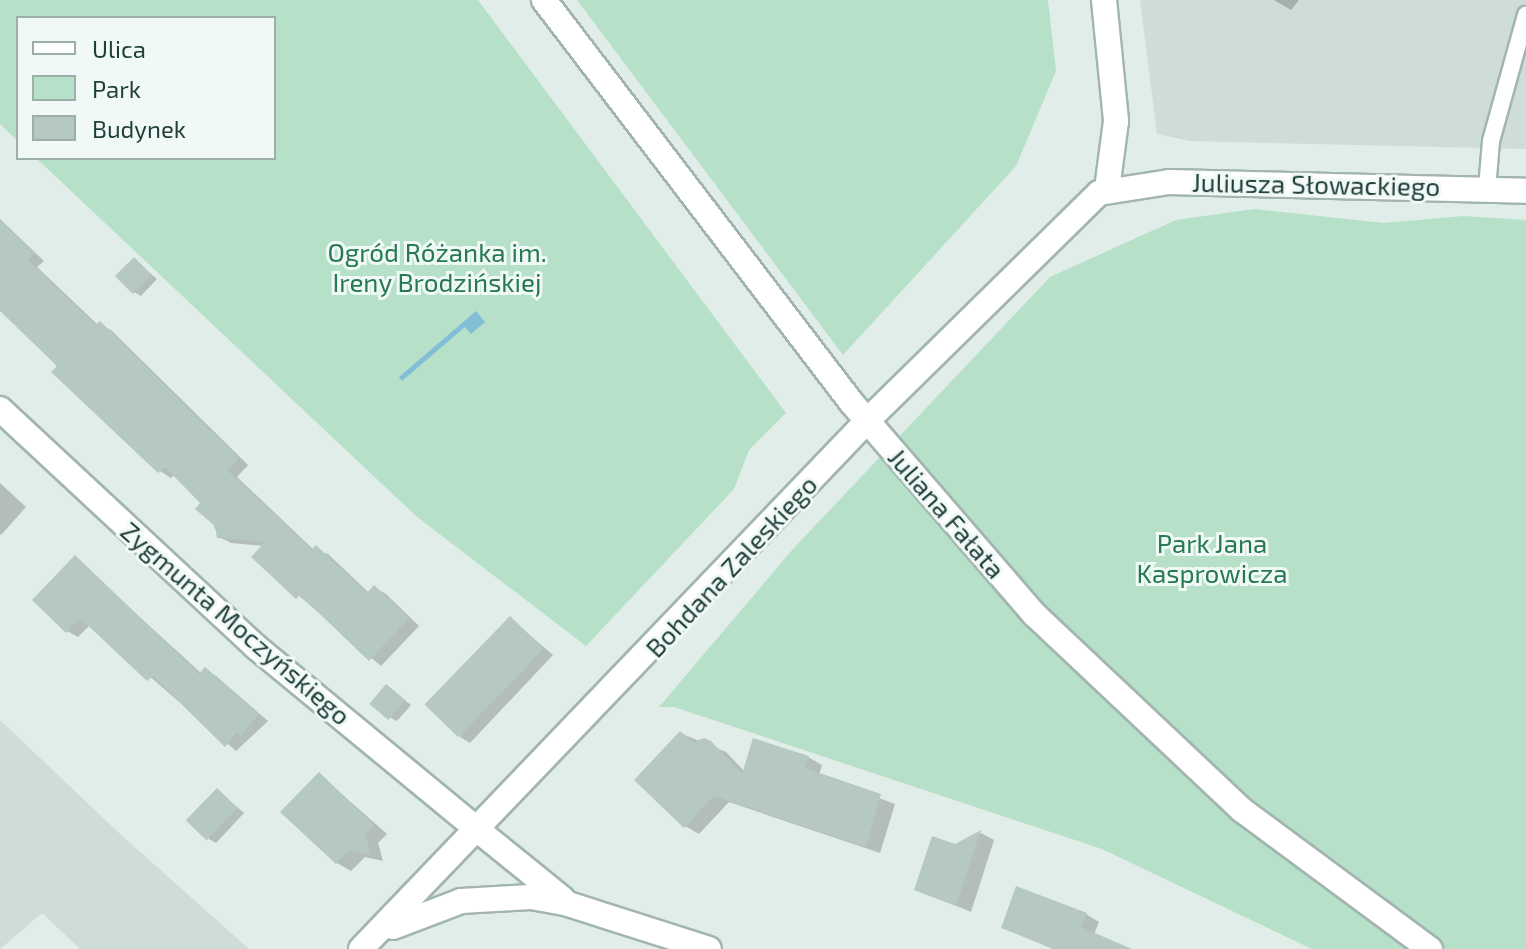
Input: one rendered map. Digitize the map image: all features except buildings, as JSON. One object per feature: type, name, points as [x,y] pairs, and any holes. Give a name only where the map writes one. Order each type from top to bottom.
[{"type":"street","name":"Juliana Fałata","points":[[544,0],[867,421],[1014,592],[1110,690],[1242,810],[1430,949]]},
{"type":"street","points":[[1104,0],[1116,121],[1107,189]]},
{"type":"street","name":"Juliusza Słowackiego","points":[[1107,189],[1169,182],[1526,191]]},
{"type":"street","name":"Bohdana Zaleskiego","points":[[367,943],[479,831],[867,421],[1033,253],[1107,189]]},
{"type":"street","name":"Zygmunta Moczyńskiego","points":[[0,409],[256,647],[479,831],[536,882],[583,908]]},
{"type":"street","points":[[367,943],[432,909],[473,899],[531,897],[583,908],[694,947]]},
{"type":"lane","points":[[1487,189],[1491,141],[1526,15]]},
{"type":"shaded area","points":[[1140,0],[1526,0],[1526,149],[1190,141],[1157,134]]},
{"type":"shaded area","points":[[0,720],[118,832],[249,949],[80,949],[42,913],[0,949]]},
{"type":"green space","name":"Ogród Różanka im. Ireny Brodzińskiej","points":[[0,0],[478,0],[786,413],[749,450],[734,489],[586,646],[416,516],[38,160],[276,160],[276,16],[16,16],[16,139],[0,124]]},
{"type":"green space","points":[[577,0],[1048,0],[1056,71],[1016,166],[843,355]]},
{"type":"green space","name":"Park Jana Kasprowicza","points":[[1254,209],[1384,223],[1463,216],[1526,220],[1526,949],[1312,949],[1102,849],[674,707],[659,707],[793,549],[1050,277],[1176,220]]},
{"type":"water","points":[[476,311],[485,322],[471,334],[465,327],[402,381],[399,377]]}]
